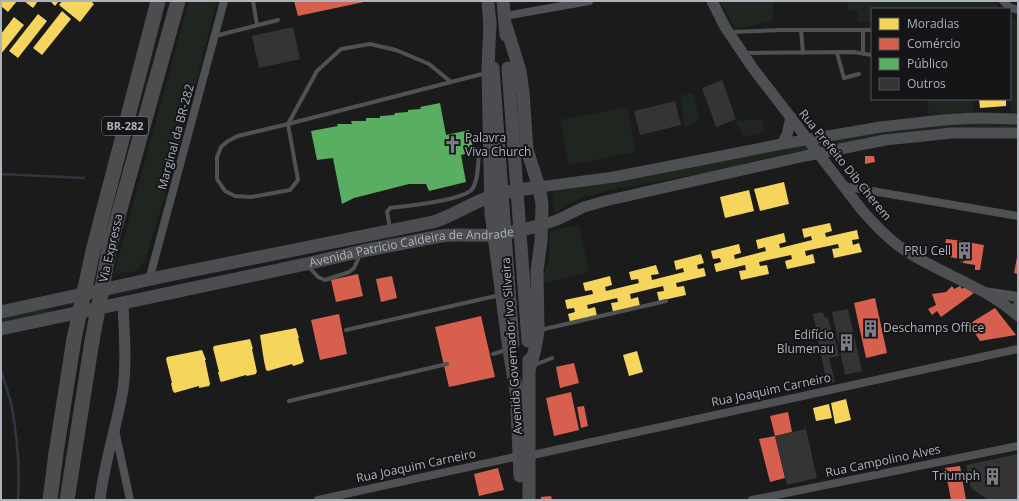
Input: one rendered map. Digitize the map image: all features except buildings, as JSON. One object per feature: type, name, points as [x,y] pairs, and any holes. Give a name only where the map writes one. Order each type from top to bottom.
[{"type":"highway","name":"Via Expressa","points":[[50,500],[74,339],[93,252],[158,1]]},
{"type":"highway","name":"Via Expressa","points":[[67,500],[92,341],[110,245],[178,1]]},
{"type":"main road","name":"Avenida Governador Ivo Silveira","points":[[488,1],[490,20],[490,70],[511,347],[529,500]]},
{"type":"main road","name":"Avenida Governador Ivo Silveira","points":[[503,1],[530,367],[520,500]]},
{"type":"main road","name":"Rua Prefeito Dib Cherem","points":[[712,1],[742,54],[869,218],[904,250],[1017,311]]},
{"type":"main road","points":[[505,21],[520,72],[527,150],[539,187],[542,204],[542,225],[537,271],[538,331],[530,367]]},
{"type":"main road","points":[[490,70],[490,197],[493,235],[511,347]]},
{"type":"main road","points":[[782,144],[787,135],[790,117]]},
{"type":"main road","name":"Avenida Patrício Caldeira de Andrade","points":[[1,312],[445,218],[490,197],[512,191],[614,177],[808,139],[880,127],[943,120],[1018,119]]},
{"type":"main road","name":"Avenida Patrício Caldeira de Andrade","points":[[1,329],[362,251],[440,236],[453,234],[493,235],[513,232],[557,220],[584,208],[605,201],[819,153],[885,140],[918,136],[986,132],[1018,133]]},
{"type":"main road","points":[[830,168],[830,156],[836,150]]},
{"type":"main road","points":[[144,298],[149,280]]},
{"type":"main road","points":[[100,500],[104,470],[115,430],[125,371],[123,303]]},
{"type":"street","name":"Marginal da BR-282","points":[[149,280],[224,1]]},
{"type":"street","points":[[505,21],[589,1]]},
{"type":"street","points":[[1003,1],[1009,7],[1018,10]]},
{"type":"street","points":[[843,186],[1018,216]]},
{"type":"street","points":[[983,292],[1018,297]]},
{"type":"street","name":"Rua Joaquim Carneiro","points":[[318,500],[1018,349]]},
{"type":"street","points":[[115,430],[130,500]]},
{"type":"street","name":"Rua Campolino Alves","points":[[752,500],[1018,446]]},
{"type":"lane","points":[[253,1],[256,25]]},
{"type":"lane","points":[[215,36],[278,20]]},
{"type":"lane","points":[[802,30],[803,53]]},
{"type":"lane","points":[[862,54],[863,30]]},
{"type":"lane","points":[[729,32],[871,30]]},
{"type":"lane","points":[[451,82],[429,64],[396,50],[370,44],[341,49],[317,71],[288,124],[298,180],[295,185],[290,190],[251,197],[235,196],[225,191],[217,179],[217,157],[221,147],[228,141],[238,136],[288,124],[451,82],[490,70]]},
{"type":"lane","points":[[742,54],[853,52],[871,55]]},
{"type":"lane","points":[[837,53],[844,78],[859,74]]},
{"type":"lane","points":[[391,230],[387,212],[390,208],[446,200],[470,192],[473,188],[478,171],[479,149]]},
{"type":"lane","points":[[306,264],[318,277],[325,280],[349,272],[354,268],[362,251]]},
{"type":"lane","points":[[346,330],[502,295]]},
{"type":"lane","points":[[538,331],[666,301]]},
{"type":"lane","points":[[493,354],[511,347]]},
{"type":"lane","points":[[530,367],[552,358]]},
{"type":"lane","points":[[289,401],[447,364]]},
{"type":"shaded area","points":[[189,1],[217,1],[176,158],[146,258],[137,271],[114,274]]},
{"type":"shaded area","points":[[720,1],[773,1],[773,21],[735,29]]},
{"type":"shaded area","points":[[848,1],[995,1],[999,8],[871,8],[871,22],[858,22],[858,11],[848,10]]},
{"type":"shaded area","points":[[1011,18],[1018,21],[1018,112],[1011,112]]},
{"type":"shaded area","points":[[693,93],[700,120],[685,128],[680,96]]},
{"type":"shaded area","points":[[927,100],[972,100],[973,113],[929,115]]},
{"type":"shaded area","points":[[627,107],[636,152],[569,165],[560,120]]},
{"type":"shaded area","points":[[762,119],[766,132],[743,137],[736,121]]},
{"type":"shaded area","points":[[935,124],[1018,124],[1018,128],[985,127],[931,129],[884,136],[762,159],[710,172],[615,189],[583,197],[554,213],[552,190],[883,130]]},
{"type":"shaded area","points":[[579,225],[589,272],[541,284],[549,258],[549,231]]},
{"type":"shaded area","points":[[140,285],[141,288],[138,290],[55,308],[44,316],[1,326],[1,317]]},
{"type":"waterway","points":[[1,174],[84,178]]},
{"type":"waterway","points":[[1,370],[11,403],[15,427],[18,451],[18,500]]},
{"type":"place","name":"Palavra Viva Church","points":[[452,145]]},
{"type":"place","name":"PRU Cell","points":[[964,251]]},
{"type":"place","name":"Deschamps Office","points":[[870,328]]},
{"type":"place","name":"Edifício Blumenau","points":[[847,342]]},
{"type":"place","name":"Triumph","points":[[993,476]]}]
